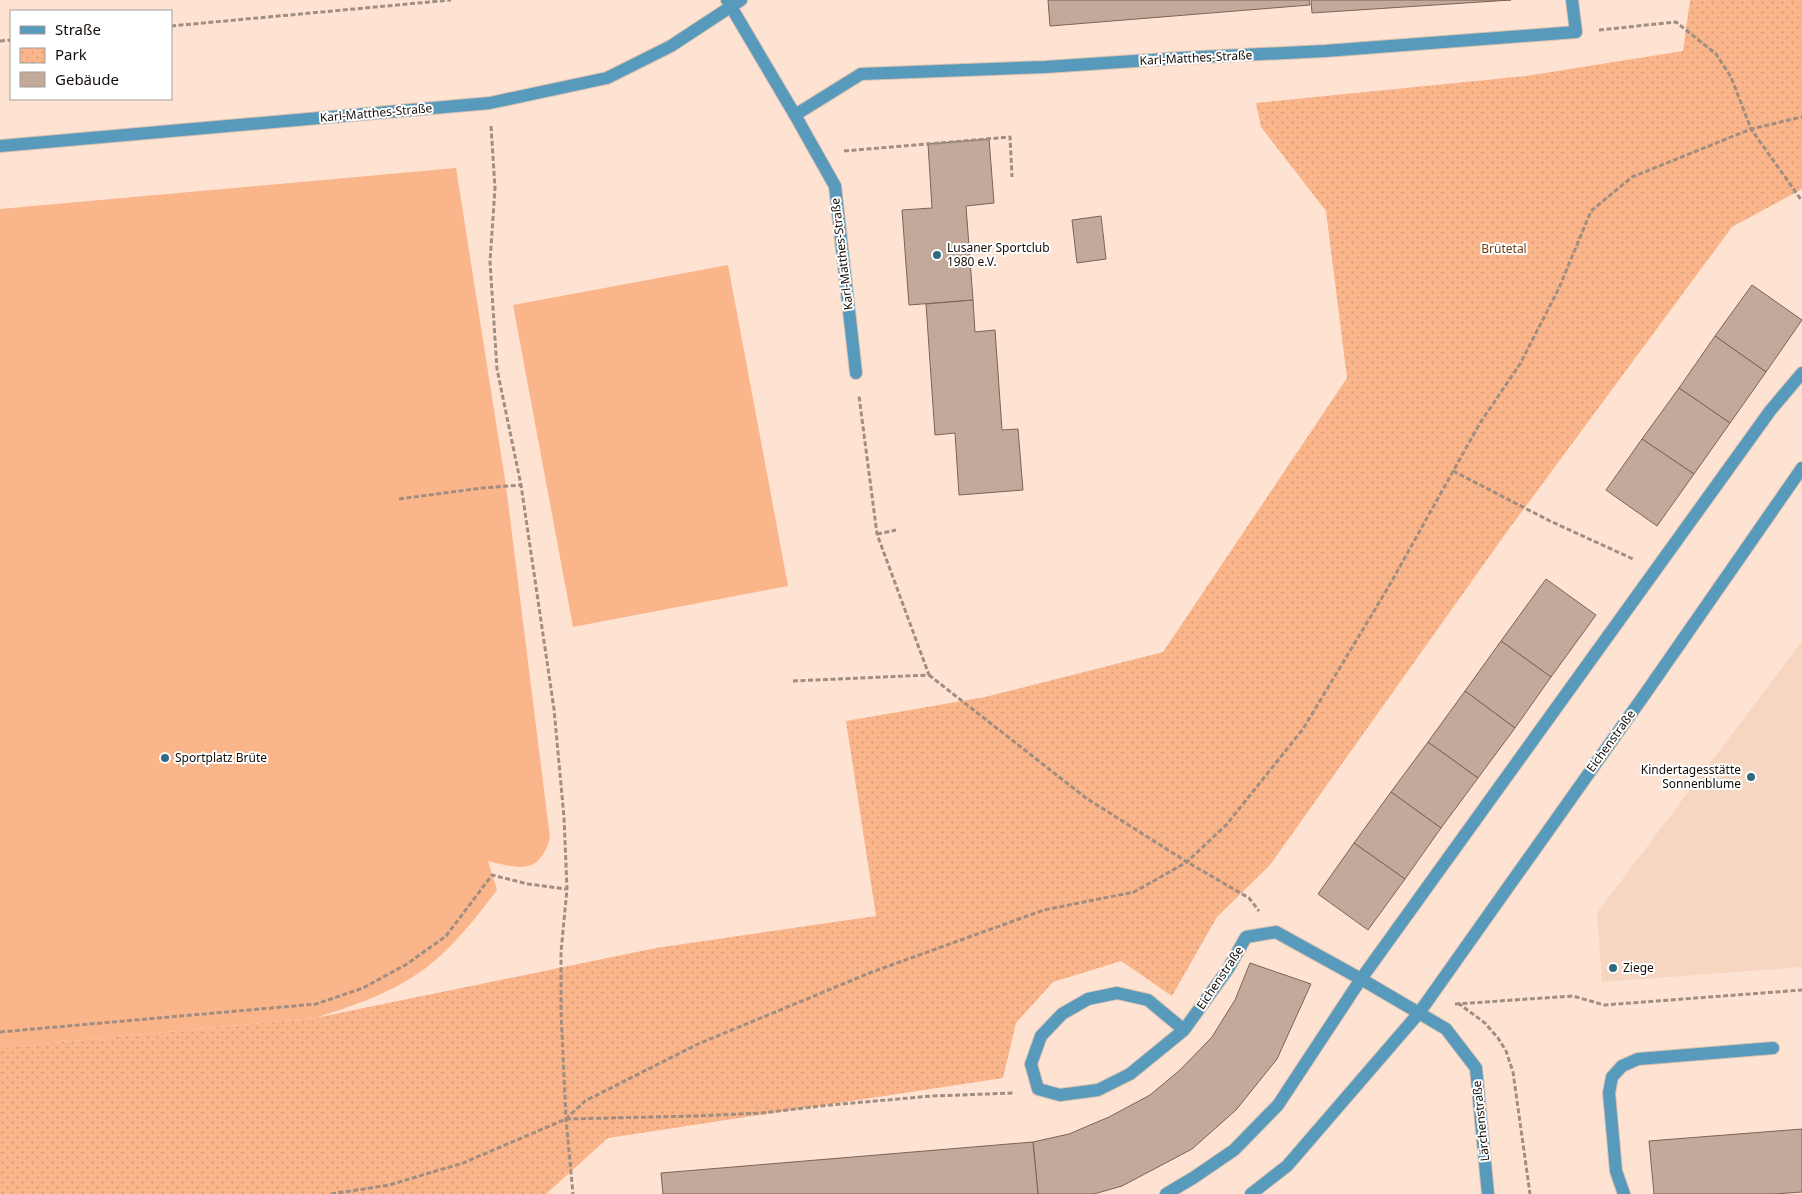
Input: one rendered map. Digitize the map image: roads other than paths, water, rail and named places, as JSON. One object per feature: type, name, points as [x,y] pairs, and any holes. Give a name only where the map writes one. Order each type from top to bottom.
[{"type":"street","name":"Karl-Matthes-Straße","points":[[795,115],[861,74],[1045,67],[1325,51],[1576,32],[1572,0]]},
{"type":"street","name":"Karl-Matthes-Straße","points":[[0,146],[490,103],[607,78],[671,46],[733,2],[834,186],[856,373]]},
{"type":"street","points":[[1166,1194],[1234,1150],[1278,1105],[1361,979],[1770,411],[1802,373]]},
{"type":"street","name":"Eichenstraße","points":[[1251,1194],[1287,1166],[1419,1013],[1802,468]]},
{"type":"street","name":"Eichenstraße","points":[[1184,1030],[1148,1000],[1117,993],[1088,999],[1062,1014],[1041,1036],[1031,1064],[1038,1089],[1060,1095],[1098,1090],[1130,1074],[1184,1030],[1228,968],[1246,937],[1276,932],[1361,979]]},
{"type":"street","points":[[1361,979],[1419,1013]]},
{"type":"street","name":"Lärchenstraße","points":[[1419,1013],[1446,1029],[1476,1068],[1488,1194]]},
{"type":"street","points":[[1624,1194],[1616,1171],[1608,1092],[1612,1078],[1622,1066],[1638,1059],[1773,1048]]},
{"type":"place","name":"Lusaner Sportclub 1980 e.V.","points":[[937,255]]},
{"type":"place","name":"Sportplatz Brüte","points":[[165,758]]},
{"type":"place","name":"Kindertagesstätte Sonnenblume","points":[[1751,777]]},
{"type":"place","name":"Ziege","points":[[1613,968]]},
{"type":"park label","name":"Brütetal","points":[[1504,249]]}]
